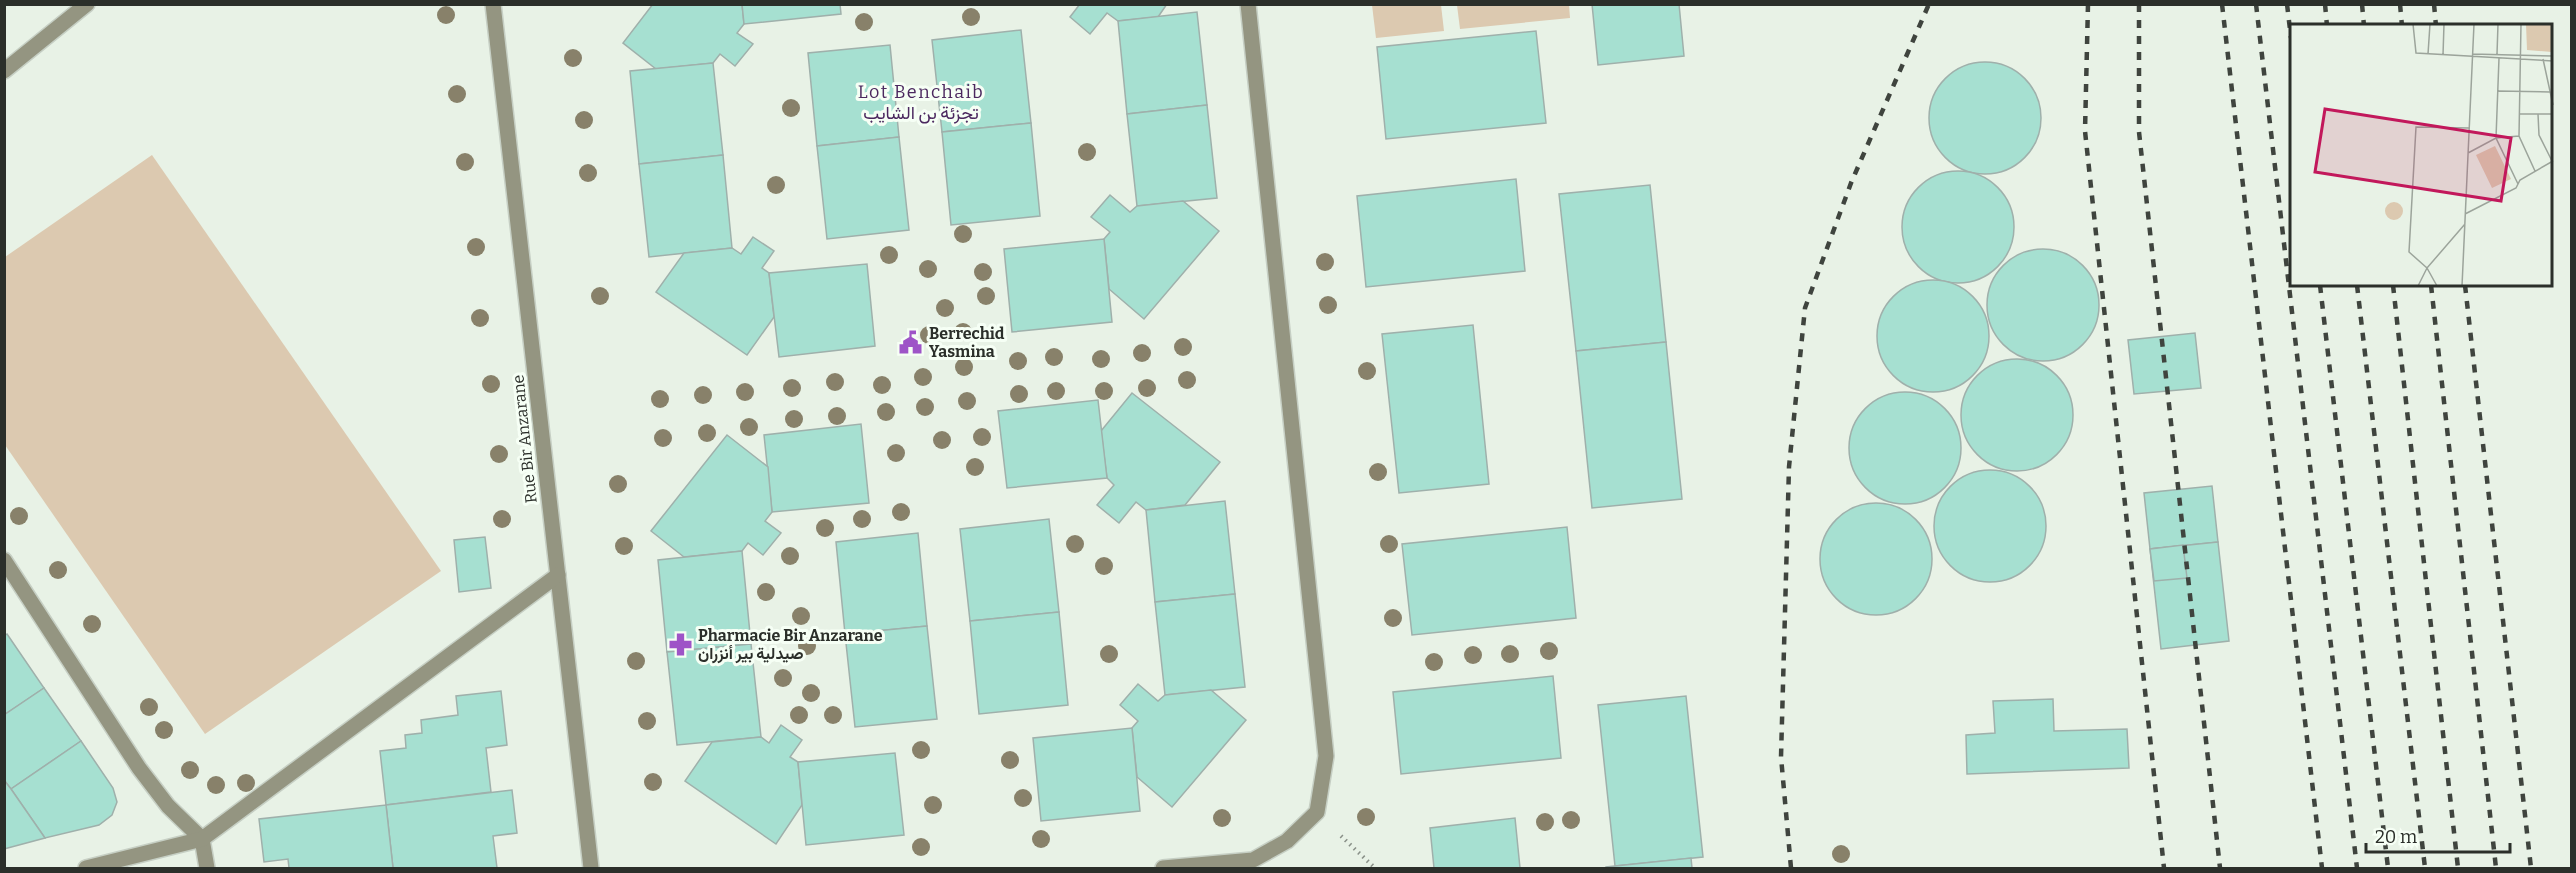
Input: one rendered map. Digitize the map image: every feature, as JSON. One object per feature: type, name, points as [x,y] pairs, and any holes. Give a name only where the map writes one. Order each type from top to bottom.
[{"type":"street","points":[[4,71],[87,4]]},
{"type":"street","name":"Rue Bir Anzarane","points":[[493,4],[591,868]]},
{"type":"street","points":[[1163,868],[1253,860],[1287,841],[1317,812],[1326,756],[1248,4]]},
{"type":"street","points":[[4,560],[139,768],[168,806],[202,839],[207,868]]},
{"type":"street","points":[[86,868],[202,839],[558,575]]},
{"type":"path","points":[[1317,812],[1375,868]]},
{"type":"shaded area","points":[[1372,5],[1441,5],[1444,31],[1376,38]]},
{"type":"shaded area","points":[[1457,5],[1569,5],[1570,18],[1460,29]]},
{"type":"shaded area","points":[[152,155],[441,571],[205,734],[5,445],[5,257]]},
{"type":"building","points":[[653,4],[742,4],[744,24],[737,33],[753,44],[735,66],[720,54],[713,63],[656,69],[623,43]]},
{"type":"building","points":[[742,4],[840,4],[841,14],[744,24]]},
{"type":"building","points":[[1080,4],[1167,4],[1158,17],[1118,21],[1107,13],[1090,34],[1070,17]]},
{"type":"building","points":[[1592,4],[1679,4],[1684,56],[1598,65]]},
{"type":"building","points":[[1197,12],[1207,105],[1127,114],[1118,21]]},
{"type":"building","points":[[1021,30],[1031,123],[942,132],[932,40]]},
{"type":"building","points":[[1536,31],[1546,123],[1386,139],[1377,47]]},
{"type":"building","points":[[890,45],[899,137],[817,146],[808,53]]},
{"type":"building","points":[[1985,62],[2006,66],[2024,79],[2037,97],[2041,118],[2037,139],[2024,157],[2006,170],[1985,174],[1964,170],[1946,157],[1933,139],[1929,118],[1933,97],[1946,79],[1964,66]]},
{"type":"building","points":[[713,63],[723,155],[639,164],[630,71]]},
{"type":"building","points":[[1207,105],[1217,198],[1137,206],[1127,114]]},
{"type":"building","points":[[1031,123],[1040,216],[951,225],[942,132]]},
{"type":"building","points":[[899,137],[909,230],[827,239],[817,146]]},
{"type":"building","points":[[723,155],[732,248],[649,257],[639,164]]},
{"type":"building","points":[[1958,171],[1979,175],[1998,187],[2010,206],[2014,227],[2010,248],[1998,267],[1979,279],[1958,283],[1937,279],[1918,267],[1906,248],[1902,227],[1906,206],[1918,187],[1937,175]]},
{"type":"building","points":[[1516,179],[1525,271],[1366,287],[1357,196]]},
{"type":"building","points":[[1650,185],[1666,342],[1576,351],[1559,194]]},
{"type":"building","points":[[1110,195],[1130,212],[1137,206],[1183,201],[1219,231],[1144,319],[1109,289],[1104,239],[1110,232],[1091,217]]},
{"type":"building","points":[[753,237],[774,251],[762,268],[769,273],[774,317],[747,355],[656,292],[684,253],[732,248],[741,254]]},
{"type":"building","points":[[1104,239],[1112,322],[1012,332],[1004,249]]},
{"type":"building","points":[[2043,249],[2064,253],[2082,266],[2095,284],[2099,305],[2095,326],[2082,344],[2064,357],[2043,361],[2022,357],[2004,344],[1991,326],[1987,305],[1991,284],[2004,266],[2022,253]]},
{"type":"building","points":[[867,264],[875,346],[779,357],[769,273]]},
{"type":"building","points":[[1933,280],[1954,284],[1972,297],[1985,315],[1989,336],[1985,357],[1972,375],[1954,388],[1933,392],[1912,388],[1894,375],[1881,357],[1877,336],[1881,315],[1894,297],[1912,284]]},
{"type":"building","points":[[1473,325],[1489,484],[1399,493],[1382,334]]},
{"type":"building","points":[[2195,333],[2201,388],[2134,394],[2128,340]]},
{"type":"building","points":[[1666,342],[1682,499],[1592,508],[1576,351]]},
{"type":"building","points":[[2017,359],[2038,363],[2056,376],[2069,394],[2073,415],[2069,436],[2056,454],[2038,467],[2017,471],[1996,467],[1978,454],[1965,436],[1961,415],[1965,394],[1978,376],[1996,363]]},
{"type":"building","points":[[1905,392],[1926,396],[1945,408],[1957,427],[1961,448],[1957,469],[1945,488],[1926,500],[1905,504],[1884,500],[1865,488],[1853,469],[1849,448],[1853,427],[1865,408],[1884,396]]},
{"type":"building","points":[[1132,393],[1220,462],[1185,505],[1146,510],[1136,502],[1119,523],[1097,505],[1114,485],[1107,478],[1101,431]]},
{"type":"building","points":[[1098,400],[1107,478],[1007,488],[998,411]]},
{"type":"building","points":[[861,424],[869,503],[772,512],[764,435]]},
{"type":"building","points":[[727,435],[768,467],[772,512],[765,521],[781,533],[763,555],[748,543],[742,551],[684,557],[651,531]]},
{"type":"building","points":[[1990,470],[2011,474],[2030,486],[2042,505],[2046,526],[2042,547],[2030,566],[2011,578],[1990,582],[1969,578],[1950,566],[1938,547],[1934,526],[1938,505],[1950,486],[1969,474]]},
{"type":"building","points":[[2212,486],[2218,542],[2150,549],[2144,493]]},
{"type":"building","points":[[1225,501],[1235,594],[1155,602],[1146,510]]},
{"type":"building","points":[[1876,503],[1897,507],[1915,520],[1928,538],[1932,559],[1928,580],[1915,598],[1897,611],[1876,615],[1855,611],[1837,598],[1824,580],[1820,559],[1824,538],[1837,520],[1855,507]]},
{"type":"building","points":[[1049,519],[1059,612],[970,621],[960,529]]},
{"type":"building","points":[[1567,527],[1576,618],[1412,635],[1402,544]]},
{"type":"building","points":[[918,533],[927,626],[845,634],[836,542]]},
{"type":"building","points":[[485,537],[491,588],[459,592],[454,540]]},
{"type":"building","points":[[2218,542],[2229,641],[2161,649],[2150,549]]},
{"type":"building","points":[[2183,545],[2187,578],[2154,581],[2150,549]]},
{"type":"building","points":[[742,551],[751,644],[667,652],[658,560]]},
{"type":"building","points":[[1235,594],[1245,687],[1165,695],[1155,602]]},
{"type":"building","points":[[1059,612],[1068,705],[979,714],[970,621]]},
{"type":"building","points":[[927,626],[937,719],[855,727],[845,634]]},
{"type":"building","points":[[7,634],[44,688],[4,715],[4,636]]},
{"type":"building","points":[[751,644],[761,737],[677,745],[667,652]]},
{"type":"building","points":[[1553,676],[1561,758],[1401,774],[1393,692]]},
{"type":"building","points":[[1138,684],[1158,701],[1165,695],[1211,690],[1246,720],[1172,807],[1137,777],[1132,728],[1138,721],[1120,705]]},
{"type":"building","points":[[44,688],[81,741],[11,789],[4,780],[4,715]]},
{"type":"building","points":[[501,691],[507,745],[486,748],[491,792],[386,805],[380,751],[406,748],[405,735],[422,733],[421,720],[458,715],[456,696]]},
{"type":"building","points":[[1686,696],[1703,857],[1615,866],[1598,705]]},
{"type":"building","points":[[2053,699],[2054,731],[2127,729],[2129,768],[1967,774],[1966,735],[1995,733],[1993,701]]},
{"type":"building","points":[[781,725],[802,740],[790,757],[798,762],[802,805],[776,844],[685,781],[712,742],[761,737],[769,743]]},
{"type":"building","points":[[1132,728],[1140,811],[1041,821],[1033,738]]},
{"type":"building","points":[[81,741],[113,788],[117,802],[112,815],[99,825],[45,838],[11,789]]},
{"type":"building","points":[[895,753],[904,835],[806,845],[798,762]]},
{"type":"building","points":[[4,780],[11,789],[45,838],[4,849]]},
{"type":"building","points":[[512,790],[517,833],[493,836],[497,868],[393,868],[386,805]]},
{"type":"building","points":[[386,805],[393,868],[289,868],[288,859],[264,862],[259,819]]},
{"type":"building","points":[[1515,818],[1520,868],[1434,868],[1430,828]]},
{"type":"building","points":[[1691,858],[1692,868],[1606,868],[1606,867]]},
{"type":"railway","points":[[1791,868],[1781,757],[1789,467],[1805,308],[1851,183],[1929,4]]},
{"type":"railway","points":[[2088,4],[2085,131],[2164,868]]},
{"type":"railway","points":[[2139,4],[2139,132],[2220,868]]},
{"type":"railway","points":[[2222,4],[2322,868]]},
{"type":"railway","points":[[2256,4],[2357,868]]},
{"type":"railway","points":[[2287,4],[2290,30]]},
{"type":"railway","points":[[2325,4],[2327,24]]},
{"type":"railway","points":[[2362,4],[2364,24]]},
{"type":"railway","points":[[2400,4],[2402,24]]},
{"type":"railway","points":[[2434,4],[2436,24]]},
{"type":"railway","points":[[2320,286],[2388,868]]},
{"type":"railway","points":[[2357,286],[2425,868]]},
{"type":"railway","points":[[2393,286],[2458,868]]},
{"type":"railway","points":[[2431,286],[2496,868]]},
{"type":"railway","points":[[2465,286],[2531,868]]},
{"type":"place","name":"Berrechid Yasmina","points":[[911,342]]},
{"type":"place","name":"Pharmacie Bir Anzarane صيدلية بير أنزران","points":[[680,644]]},
{"type":"district","name":"Lot Benchaib تجزئة بن الشايب","points":[[921,102]]}]
